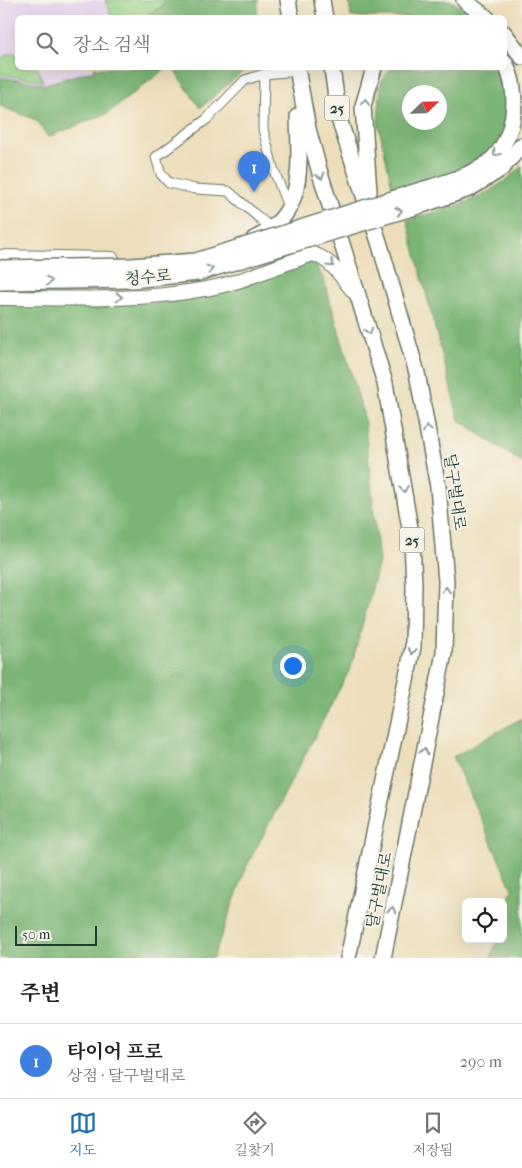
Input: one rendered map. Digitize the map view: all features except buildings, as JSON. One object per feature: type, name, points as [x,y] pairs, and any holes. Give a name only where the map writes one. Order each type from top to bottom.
[{"type":"main road","points":[[288,0],[290,15]]},
{"type":"main road","points":[[322,0],[324,15]]},
{"type":"main road","points":[[464,0],[484,15]]},
{"type":"main road","points":[[507,36],[522,57]]},
{"type":"main road","points":[[0,282],[132,280],[198,273],[423,197],[483,166],[498,153],[515,124],[518,98],[510,68],[507,64]]},
{"type":"main road","name":"달구벌대로","points":[[332,70],[339,119],[380,245],[417,373],[438,487],[446,581],[444,653],[383,958]]},
{"type":"main road","points":[[373,70],[363,106],[368,188],[380,245]]},
{"type":"main road","points":[[246,242],[272,229],[289,209],[299,172],[299,74]]},
{"type":"main road","name":"달구벌대로","points":[[299,74],[308,129],[317,164],[385,383],[412,540],[414,586],[413,647],[348,958]]},
{"type":"main road","points":[[0,268],[131,266],[196,261],[423,197],[469,189],[501,169],[522,145]]},
{"type":"main road","name":"청수로","points":[[0,257],[150,260],[204,255],[246,242]]},
{"type":"main road","name":"청수로","points":[[0,298],[135,297],[204,290],[232,283],[313,254],[324,258],[337,268],[348,287],[359,296]]},
{"type":"street","points":[[272,229],[228,191],[195,190],[169,183],[161,174],[156,157],[207,118],[245,80],[264,74],[299,74]]},
{"type":"street","points":[[264,74],[263,129],[273,168],[289,209]]},
{"type":"shaded area","points":[[0,0],[258,0],[257,15],[15,15],[15,70],[136,70],[46,95],[0,88]]},
{"type":"green space","points":[[105,0],[165,0],[163,6],[148,15],[111,15]]},
{"type":"green space","points":[[165,0],[258,0],[257,15],[147,15],[163,6]]},
{"type":"green space","points":[[349,0],[450,0],[473,15],[351,15]]},
{"type":"green space","points":[[15,54],[15,70],[39,70],[43,81],[0,74],[0,58]]},
{"type":"green space","points":[[94,70],[163,70],[108,113],[48,137],[36,120],[0,106],[0,77],[45,84]]},
{"type":"green space","points":[[174,70],[245,70],[200,108]]},
{"type":"green space","points":[[390,70],[504,70],[511,89],[513,101],[509,122],[499,140],[486,153],[470,164],[451,173],[393,191],[378,123],[381,82]]},
{"type":"green space","points":[[522,166],[522,463],[459,420],[407,220],[454,206],[482,195],[495,188]]},
{"type":"green space","points":[[313,260],[324,280],[364,416],[379,562],[351,667],[247,866],[213,958],[0,958],[0,303],[159,303],[224,292]]},
{"type":"green space","points":[[522,718],[522,958],[491,958],[496,943],[507,943],[507,905],[512,889],[453,757]]},
{"type":"place","name":"타이어 프로","points":[[254,192]]}]
